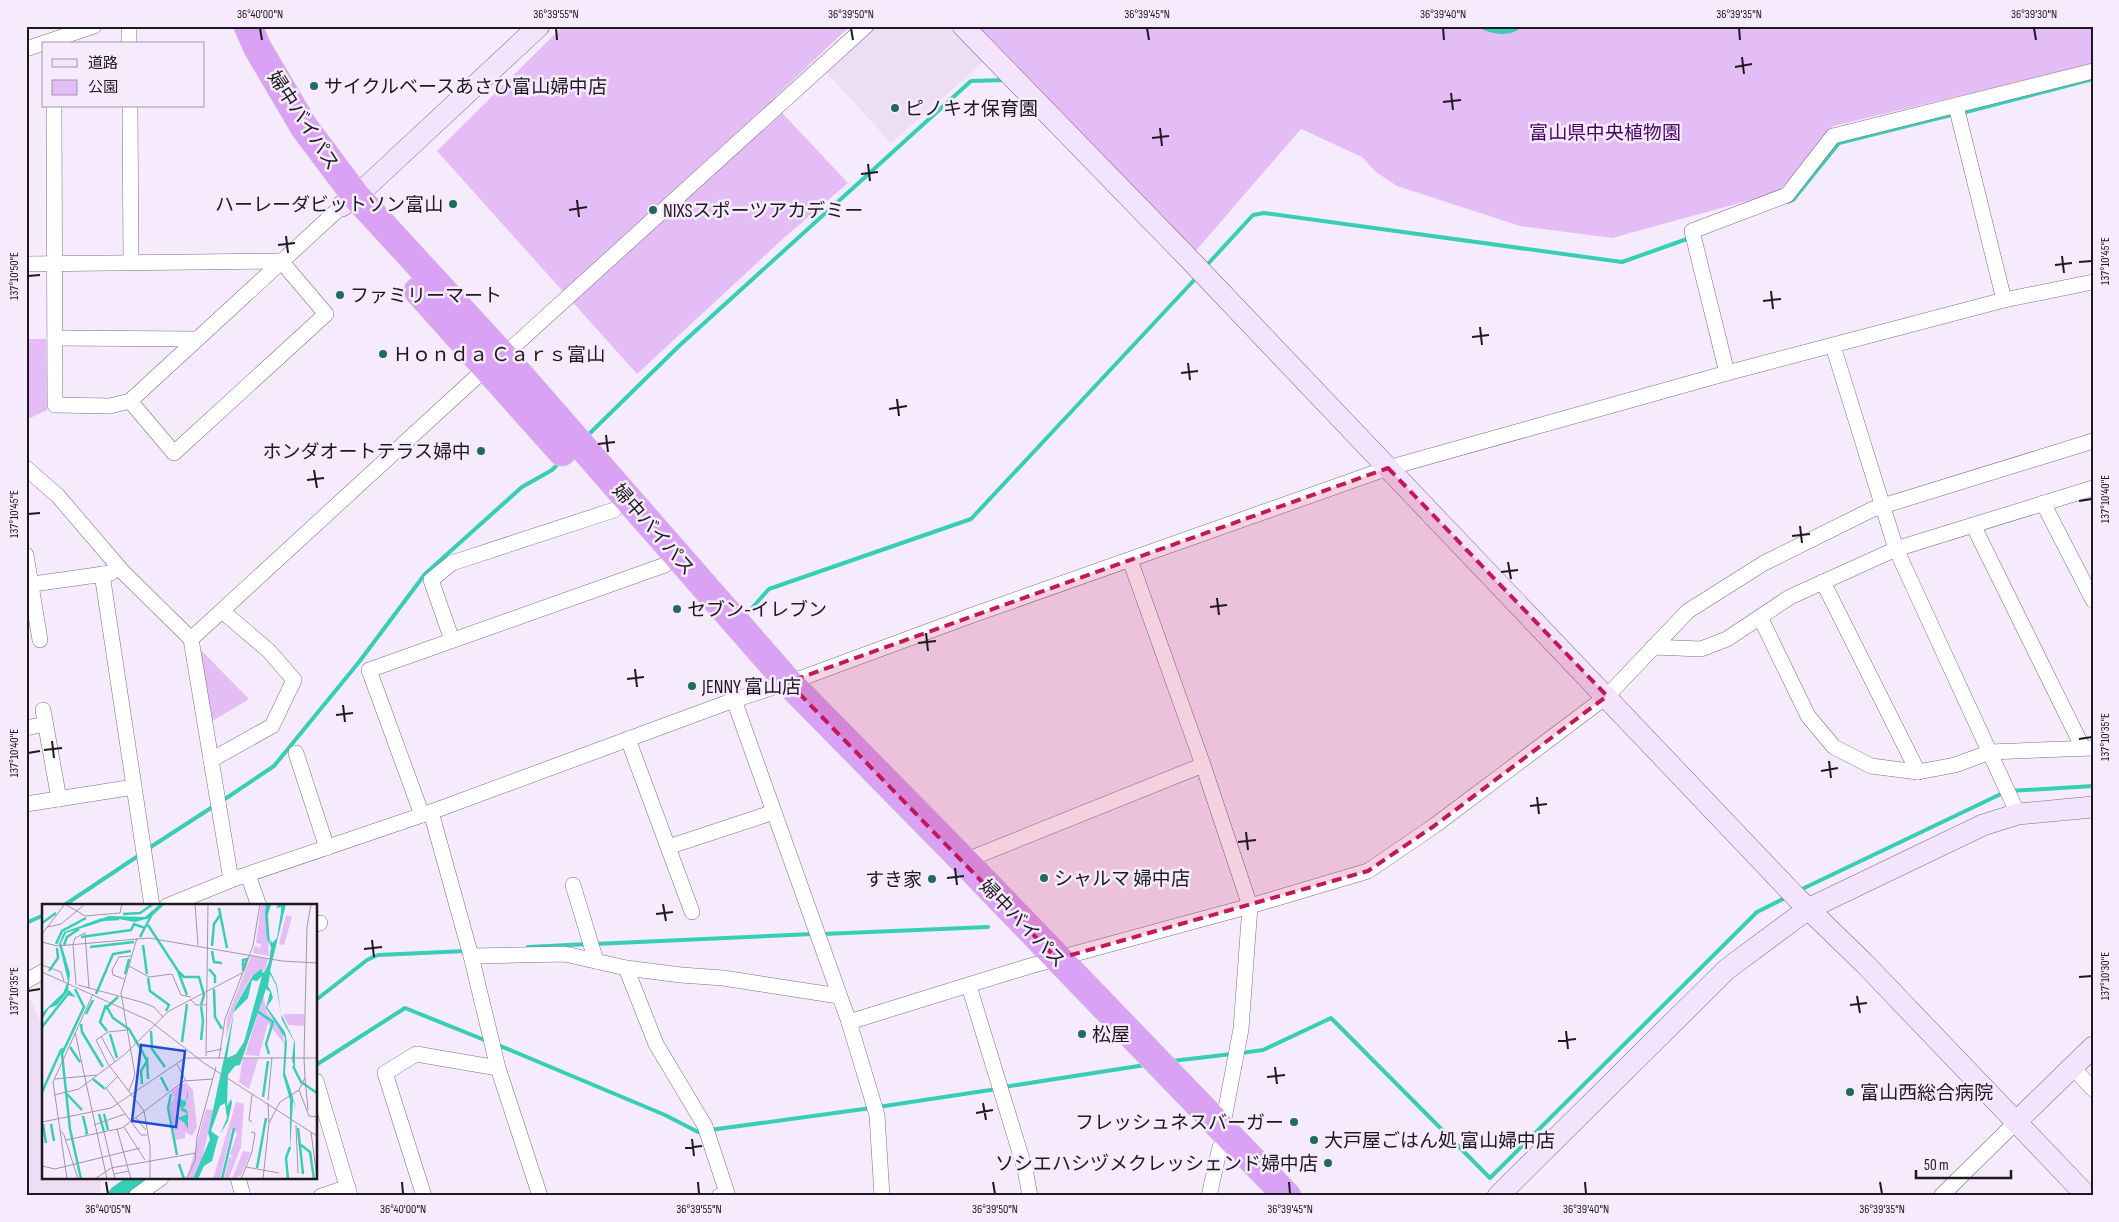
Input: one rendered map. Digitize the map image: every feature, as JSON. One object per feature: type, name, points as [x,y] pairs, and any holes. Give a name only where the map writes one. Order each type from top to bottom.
[{"type":"highway","name":"婦中バイパス","points":[[230,26],[242,56],[290,138],[495,362],[781,684],[964,861],[1050,961]]},
{"type":"highway","name":"婦中バイパス","points":[[248,26],[257,46],[349,201]]},
{"type":"highway","name":"婦中バイパス","points":[[495,362],[614,510],[665,565],[1221,1138],[1287,1196]]},
{"type":"highway","name":"婦中バイパス","points":[[1221,1138],[1266,1196]]},
{"type":"street","points":[[54,42],[94,26]]},
{"type":"street","points":[[129,26],[129,42]]},
{"type":"street","points":[[54,108],[54,405],[110,406],[130,401],[281,261],[364,190],[539,26]]},
{"type":"street","points":[[191,639],[866,26]]},
{"type":"street","points":[[963,26],[1808,909],[1864,963],[2087,1196]]},
{"type":"street","points":[[26,49],[42,45]]},
{"type":"street","points":[[1727,373],[1692,231],[1787,195],[1834,136],[2093,71]]},
{"type":"street","points":[[1956,106],[2004,300]]},
{"type":"street","points":[[130,108],[131,262]]},
{"type":"street","points":[[26,264],[281,261]]},
{"type":"street","points":[[130,401],[174,453],[326,314],[281,261]]},
{"type":"street","points":[[172,904],[232,880],[426,813],[734,700],[1388,468],[1727,373],[2004,300],[2093,282]]},
{"type":"street","points":[[55,338],[196,339]]},
{"type":"street","points":[[1833,346],[1896,549],[2018,814]]},
{"type":"street","points":[[849,1022],[1050,961],[1250,906],[1368,871],[1434,826],[1606,696],[1688,611],[1764,563],[1882,506],[2093,441]]},
{"type":"street","points":[[26,468],[58,496],[123,572],[191,639],[232,880]]},
{"type":"street","points":[[1653,648],[1701,649],[1727,639],[1790,597],[1896,549],[2093,488]]},
{"type":"street","points":[[2044,503],[2093,600]]},
{"type":"street","points":[[452,640],[431,580],[452,563],[614,510]]},
{"type":"street","points":[[1760,617],[1808,716],[1834,747],[1871,766],[1918,772],[1955,765],[1990,752],[2088,748],[1972,525]]},
{"type":"street","points":[[26,555],[29,585],[40,640]]},
{"type":"street","points":[[1130,560],[1203,765],[1250,906],[1241,1029],[1209,1196]]},
{"type":"street","points":[[540,1196],[498,1068],[471,956],[426,813],[369,670],[665,565]]},
{"type":"street","points":[[29,585],[123,572]]},
{"type":"street","points":[[102,574],[152,904]]},
{"type":"street","points":[[1824,582],[1918,772]]},
{"type":"street","points":[[211,760],[272,726],[294,680],[269,651],[222,611]]},
{"type":"street","points":[[734,700],[849,1022],[878,1115],[882,1196]]},
{"type":"street","points":[[26,728],[44,717],[59,799]]},
{"type":"street","points":[[628,739],[692,912]]},
{"type":"street","points":[[296,752],[327,848]]},
{"type":"street","points":[[964,861],[1203,765]]},
{"type":"street","points":[[26,804],[134,787]]},
{"type":"street","points":[[1498,1196],[1727,969],[1808,909],[1974,829],[2018,814],[2093,807]]},
{"type":"street","points":[[668,847],[774,812]]},
{"type":"street","points":[[248,875],[258,904]]},
{"type":"street","points":[[573,886],[596,961]]},
{"type":"street","points":[[471,956],[565,954],[626,968],[681,976],[723,978],[839,996]]},
{"type":"street","points":[[626,968],[656,1044],[706,1126],[727,1193],[719,1196]]},
{"type":"street","points":[[26,981],[42,972]]},
{"type":"street","points":[[969,986],[1025,1169],[1030,1196]]},
{"type":"street","points":[[1942,1196],[2093,1047]]},
{"type":"street","points":[[424,1196],[384,1073],[416,1054],[498,1068]]},
{"type":"street","points":[[2072,1067],[2093,1089]]},
{"type":"street","points":[[318,1088],[349,1191],[321,1196]]},
{"type":"street","points":[[136,1196],[158,1180]]},
{"type":"street","points":[[239,1180],[244,1196]]},
{"type":"highlighted area","points":[[1388,468],[1607,696],[1434,826],[1368,871],[1057,959],[788,682]]},
{"type":"shaded area","name":"ピノキオ保育園","points":[[872,26],[956,26],[987,59],[891,143],[826,72]]},
{"type":"shaded area","points":[[1476,26],[1523,26],[1513,32],[1500,34]]},
{"type":"shaded area","points":[[26,990],[42,1025],[42,1180],[100,1180],[101,1196],[26,1196]]},
{"type":"green space","name":"NIXSスポーツアカデミー","points":[[563,26],[845,26],[847,29],[771,101],[848,183],[785,237],[637,374],[437,151]]},
{"type":"green space","name":"富山県中央植物園","points":[[971,26],[2093,26],[2093,64],[1833,126],[1795,175],[1776,193],[1612,238],[1520,226],[1397,186],[1376,172],[1362,157],[1301,129],[1194,253]]},
{"type":"green space","points":[[26,339],[46,339],[47,410],[26,420]]},
{"type":"green space","points":[[199,648],[249,699],[209,723]]},
{"type":"waterway","points":[[1962,113],[2093,79]]},
{"type":"waterway","points":[[586,437],[680,345],[971,81],[1005,80]]},
{"type":"waterway","points":[[1788,202],[1793,200],[1839,143],[1955,114]]},
{"type":"waterway","points":[[1206,266],[1253,215],[1264,213],[1622,262],[1690,238]]},
{"type":"waterway","points":[[752,608],[769,589],[971,519],[1197,277]]},
{"type":"waterway","points":[[222,801],[274,766],[359,662],[425,574],[522,487],[552,470],[560,462]]},
{"type":"waterway","points":[[2010,791],[2093,786]]},
{"type":"waterway","points":[[1800,890],[2003,793]]},
{"type":"waterway","points":[[146,850],[214,806]]},
{"type":"waterway","points":[[66,904],[141,854]]},
{"type":"waterway","points":[[1241,1053],[1263,1050],[1331,1018],[1490,1178],[1757,912],[1787,897]]},
{"type":"waterway","points":[[26,923],[42,916]]},
{"type":"waterway","points":[[823,934],[988,927]]},
{"type":"waterway","points":[[595,944],[813,934]]},
{"type":"waterway","points":[[528,947],[588,944]]},
{"type":"waterway","points":[[318,998],[367,960],[378,955],[466,951]]},
{"type":"waterway","points":[[318,1064],[405,1008],[487,1041]]},
{"type":"waterway","points":[[498,1045],[665,1115],[698,1132],[703,1131]]},
{"type":"waterway","points":[[1172,1061],[1232,1054]]},
{"type":"waterway","points":[[1004,1087],[1145,1065]]},
{"type":"waterway","points":[[878,1107],[997,1089]]},
{"type":"waterway","points":[[710,1130],[871,1108]]},
{"type":"waterway","points":[[119,1196],[142,1180]]},
{"type":"place","name":"サイクルベースあさひ富山婦中店","points":[[314,86]]},
{"type":"place","name":"ピノキオ保育園","points":[[895,108]]},
{"type":"place","name":"ハーレーダビットソン富山","points":[[453,204]]},
{"type":"place","name":"NIXSスポーツアカデミー","points":[[653,210]]},
{"type":"place","name":"ファミリーマート","points":[[340,295]]},
{"type":"place","name":"Ｈｏｎｄａ Ｃａｒｓ富山","points":[[383,354]]},
{"type":"place","name":"ホンダオートテラス婦中","points":[[481,451]]},
{"type":"place","name":"セブン-イレブン","points":[[677,609]]},
{"type":"place","name":"JENNY 富山店","points":[[692,686]]},
{"type":"place","name":"シャルマ 婦中店","points":[[1044,878]]},
{"type":"place","name":"すき家","points":[[932,879]]},
{"type":"place","name":"松屋","points":[[1082,1034]]},
{"type":"place","name":"富山西総合病院","points":[[1850,1092]]},
{"type":"place","name":"フレッシュネスバーガー","points":[[1294,1122]]},
{"type":"place","name":"大戸屋ごはん処 富山婦中店","points":[[1314,1140]]},
{"type":"place","name":"ソシエハシヅメクレッシェンド婦中店","points":[[1328,1163]]}]
